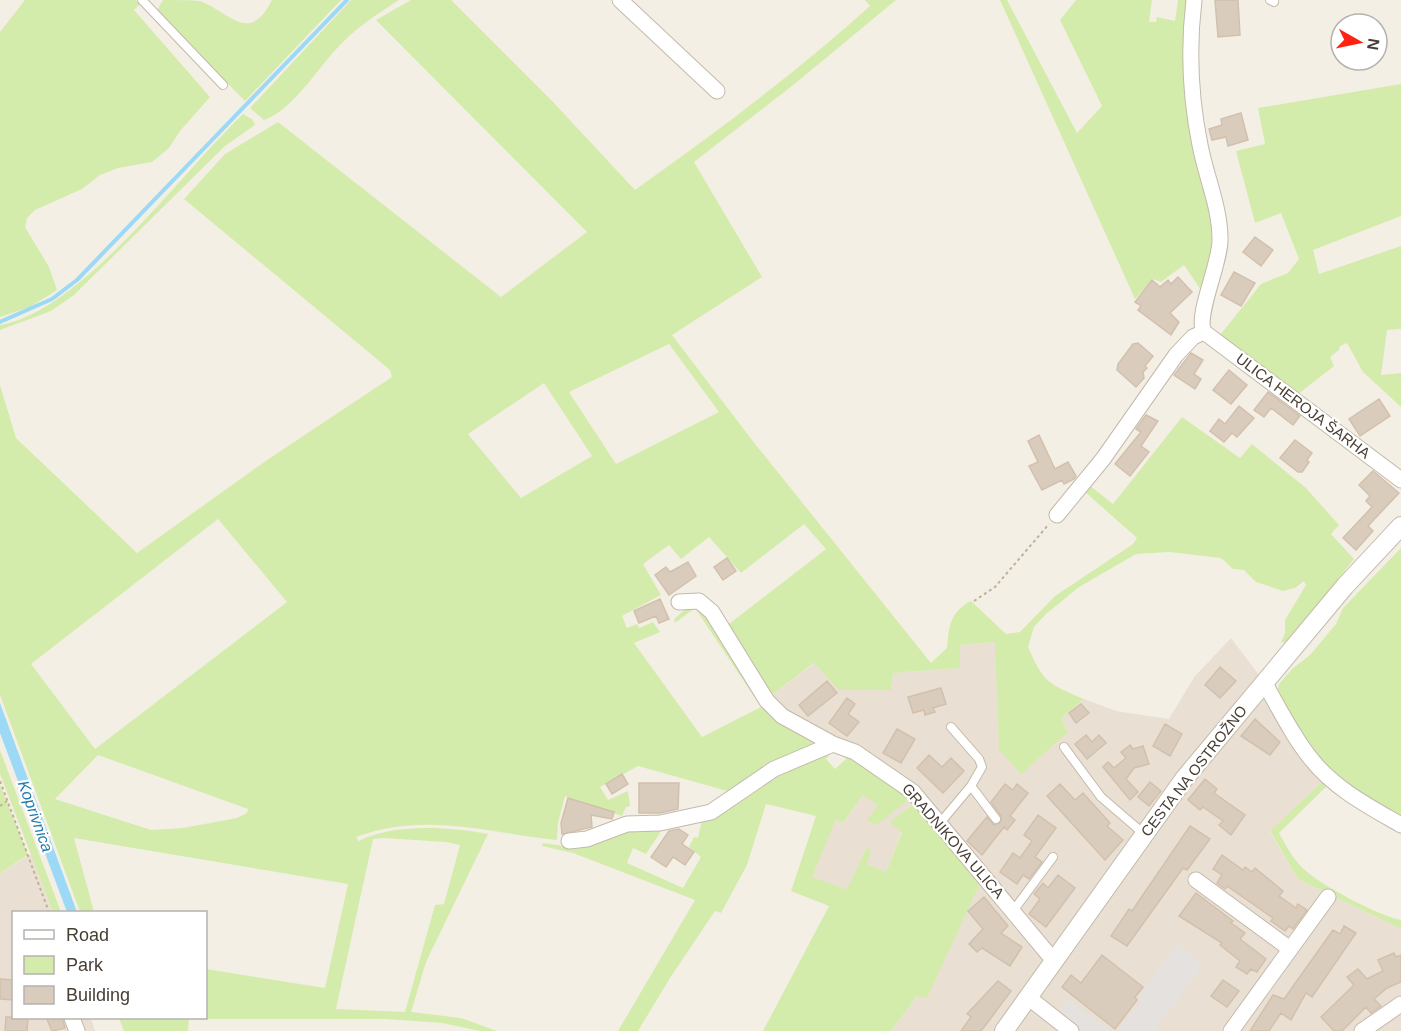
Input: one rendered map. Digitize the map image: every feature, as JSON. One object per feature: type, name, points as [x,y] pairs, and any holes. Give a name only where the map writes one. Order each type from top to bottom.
[{"type":"street","points":[[620,0],[717,91]]},
{"type":"street","points":[[1057,515],[1103,459],[1176,355],[1193,337],[1204,332],[1202,317],[1218,263],[1220,233],[1217,209],[1200,147],[1190,81],[1189,44],[1194,0]]},
{"type":"street","name":"ULICA HEROJA ŠARHA","points":[[1204,332],[1401,480]]},
{"type":"street","name":"CESTA NA OSTROŽNO","points":[[1004,1031],[1184,779],[1267,688],[1401,526]]},
{"type":"street","name":"GRADNIKOVA ULICA","points":[[679,602],[692,600],[704,604],[722,626],[766,700],[782,716],[833,744],[855,752],[900,781],[940,823],[1054,962]]},
{"type":"street","points":[[1267,688],[1303,747],[1325,774],[1361,802],[1401,825]]},
{"type":"street","points":[[569,841],[587,839],[627,824],[660,823],[711,812],[774,770],[833,744]]},
{"type":"street","points":[[1196,880],[1290,949]]},
{"type":"street","points":[[1231,1031],[1328,897]]},
{"type":"street","points":[[1029,998],[1071,1031]]},
{"type":"street","points":[[1362,1031],[1401,1004]]},
{"type":"lane","points":[[148,2],[223,85]]},
{"type":"lane","points":[[940,823],[981,771],[981,763],[951,727]]},
{"type":"lane","points":[[1064,747],[1101,797],[1144,834]]},
{"type":"lane","points":[[971,786],[996,819]]},
{"type":"lane","points":[[1013,911],[1053,857]]},
{"type":"path","points":[[974,601],[995,587],[1057,515]]},
{"type":"path","points":[[0,781],[49,911]]},
{"type":"path","points":[[0,806],[7,801]]},
{"type":"shaded area","points":[[1231,638],[1259,675],[1277,694],[1324,780],[1270,832],[1298,879],[1401,929],[1401,1031],[891,1031],[917,996],[981,879],[912,805],[889,822],[902,831],[886,872],[867,864],[847,889],[811,877],[836,820],[843,823],[863,795],[876,768],[768,698],[815,663],[891,690],[893,673],[959,668],[960,645],[996,642],[999,750],[1061,718],[1084,699],[1116,711],[1169,719],[1194,677]]},
{"type":"shaded area","points":[[31,854],[53,911],[12,911],[12,1019],[91,1019],[95,1031],[0,1031],[0,873]]},
{"type":"shaded area","points":[[1177,944],[1203,964],[1155,1031],[1117,1031],[1141,1001],[1137,998]]},
{"type":"shaded area","points":[[1069,999],[1111,1031],[1082,1031],[1059,1013]]},
{"type":"green space","points":[[25,0],[135,0],[140,4],[134,10],[210,97],[180,131],[169,148],[152,162],[118,168],[100,175],[82,189],[35,210],[27,218],[25,227],[49,267],[57,290],[30,307],[0,317],[0,32]]},
{"type":"green space","points":[[163,0],[200,1],[230,18],[247,23],[255,21],[264,13],[272,0],[341,0],[245,101],[160,15],[157,10]]},
{"type":"green space","points":[[351,0],[399,0],[349,36],[286,107],[264,120],[250,108]]},
{"type":"green space","points":[[411,0],[451,0],[554,103],[635,190],[813,55],[870,6],[865,0],[896,0],[797,82],[694,162],[762,277],[672,335],[752,440],[931,663],[947,648],[952,620],[964,605],[971,601],[1006,634],[1020,632],[1055,596],[1133,544],[1137,538],[1084,491],[1089,485],[1113,504],[1182,417],[1240,458],[1252,444],[1306,488],[1339,525],[1331,534],[1354,559],[1287,643],[1281,642],[1285,633],[1285,620],[1306,585],[1304,581],[1295,588],[1283,591],[1256,582],[1244,570],[1233,569],[1221,558],[1169,552],[1136,554],[1079,587],[1034,627],[1028,647],[1038,668],[1048,680],[1084,699],[1061,718],[1068,732],[1021,774],[999,750],[995,642],[960,645],[960,668],[893,673],[891,690],[839,690],[814,663],[768,698],[725,627],[826,549],[804,524],[741,573],[709,537],[681,559],[669,545],[643,564],[661,595],[622,616],[627,628],[637,624],[639,628],[653,622],[660,632],[634,643],[702,737],[761,707],[695,608],[675,623],[674,619],[689,606],[701,606],[717,623],[767,708],[818,739],[820,745],[771,768],[738,794],[638,766],[600,787],[608,800],[628,791],[630,806],[626,807],[622,816],[565,796],[558,823],[557,840],[456,826],[432,825],[381,829],[356,837],[359,841],[389,831],[422,828],[488,834],[426,962],[411,1012],[461,1018],[497,1031],[480,1031],[442,1023],[385,1019],[207,1019],[207,969],[325,988],[348,884],[74,838],[94,911],[80,911],[0,695],[0,385],[16,438],[137,553],[267,460],[392,377],[390,370],[184,199],[225,154],[278,122],[501,297],[587,232],[376,20]],"holes":[[[669,344],[719,412],[616,464],[569,392]],[[544,383],[592,456],[521,498],[468,434]],[[218,519],[287,602],[95,749],[31,664]],[[98,755],[248,809],[247,813],[237,818],[183,828],[151,830],[55,799]],[[373,839],[446,842],[460,845],[444,904],[435,905],[405,1012],[336,1009]]]},
{"type":"green space","points":[[1000,0],[1007,0],[1077,133],[1102,106],[1060,20],[1076,0],[1152,0],[1149,22],[1156,22],[1157,17],[1175,21],[1178,0],[1187,0],[1185,94],[1188,123],[1216,234],[1203,293],[1184,265],[1161,282],[1153,279],[1135,299]]},
{"type":"green space","points":[[1401,84],[1401,216],[1313,250],[1319,274],[1401,246],[1401,329],[1387,330],[1381,375],[1401,373],[1401,407],[1363,372],[1347,343],[1340,346],[1339,350],[1330,357],[1334,366],[1297,395],[1220,335],[1261,284],[1288,273],[1299,259],[1281,213],[1255,223],[1236,151],[1265,144],[1258,108]]},
{"type":"green space","points":[[243,114],[252,119],[255,125],[225,146],[74,295],[51,311],[0,330],[0,325],[31,315],[64,295],[96,268],[161,203]]},
{"type":"green space","points":[[1401,548],[1401,822],[1323,767],[1277,694],[1279,684],[1292,669],[1310,655],[1336,624],[1343,608]]},
{"type":"green space","points":[[835,749],[826,759],[835,769],[846,759],[840,753],[842,751],[899,784],[909,799],[877,825],[867,820],[878,805],[863,795],[843,823],[836,820],[812,877],[847,889],[867,847],[871,851],[867,864],[886,872],[902,832],[889,822],[912,805],[919,805],[982,879],[927,998],[917,996],[891,1031],[763,1031],[829,906],[791,891],[816,816],[766,804],[747,865],[721,913],[715,911],[638,1031],[618,1031],[695,900],[573,853],[542,846],[543,843],[571,847],[625,830],[658,828],[660,833],[646,854],[633,848],[627,863],[683,888],[701,857],[689,847],[694,837],[698,838],[702,820],[768,776]]},
{"type":"green space","points":[[0,750],[61,911],[53,911],[0,774]]},
{"type":"green space","points":[[1324,780],[1329,784],[1279,833],[1294,858],[1306,871],[1352,900],[1379,913],[1401,920],[1401,929],[1298,879],[1270,831]]},
{"type":"green space","points":[[0,785],[28,855],[0,873]]},
{"type":"green space","points":[[119,1019],[189,1019],[188,1031],[124,1031]]},
{"type":"water","name":"Koprivnica","points":[[0,703],[77,911],[67,911],[0,733]]},
{"type":"building","points":[[1215,0],[1238,0],[1240,35],[1218,37]]},
{"type":"building","points":[[1241,113],[1248,140],[1228,146],[1226,137],[1212,140],[1209,129],[1222,125],[1221,119]]},
{"type":"building","points":[[1255,237],[1273,250],[1261,266],[1243,252]]},
{"type":"building","points":[[1234,272],[1255,283],[1241,306],[1221,295]]},
{"type":"building","points":[[1178,277],[1192,292],[1170,313],[1179,322],[1171,335],[1138,310],[1141,306],[1135,302],[1152,280],[1160,287],[1168,280],[1171,284]]},
{"type":"building","points":[[1138,343],[1153,356],[1145,366],[1147,368],[1143,372],[1144,378],[1136,387],[1117,370],[1118,364],[1133,344]]},
{"type":"building","points":[[1191,353],[1203,360],[1194,374],[1201,379],[1195,389],[1174,375]]},
{"type":"building","points":[[1229,370],[1247,385],[1231,404],[1213,390]]},
{"type":"building","points":[[1268,392],[1300,416],[1293,425],[1271,408],[1264,417],[1254,410]]},
{"type":"building","points":[[1379,399],[1390,416],[1360,436],[1349,419]]},
{"type":"building","points":[[1239,406],[1254,418],[1237,437],[1232,433],[1224,442],[1210,431],[1219,419],[1225,424]]},
{"type":"building","points":[[1146,415],[1158,421],[1141,446],[1149,452],[1130,476],[1115,464],[1141,432],[1136,429]]},
{"type":"building","points":[[1039,435],[1055,469],[1068,462],[1076,476],[1074,479],[1064,484],[1062,480],[1042,490],[1029,466],[1038,462],[1028,441]]},
{"type":"building","points":[[1295,440],[1312,453],[1302,472],[1298,472],[1280,458]]},
{"type":"building","points":[[1373,471],[1399,493],[1368,526],[1373,531],[1356,550],[1343,538],[1372,507],[1366,501],[1370,496],[1359,485]]},
{"type":"building","points":[[727,558],[736,571],[723,580],[714,567]]},
{"type":"building","points":[[688,562],[696,576],[669,595],[655,575],[666,567],[670,572]]},
{"type":"building","points":[[660,599],[669,619],[659,623],[656,616],[639,623],[634,611]]},
{"type":"building","points":[[1220,667],[1236,681],[1220,698],[1205,685]]},
{"type":"building","points":[[827,681],[837,693],[808,716],[799,705]]},
{"type":"building","points":[[941,688],[946,704],[933,708],[935,712],[925,715],[924,710],[913,713],[908,697]]},
{"type":"building","points":[[847,698],[855,704],[848,714],[859,722],[847,736],[829,723]]},
{"type":"building","points":[[1081,704],[1089,713],[1076,723],[1069,713]]},
{"type":"building","points":[[1255,719],[1280,742],[1270,755],[1241,736]]},
{"type":"building","points":[[1165,724],[1182,734],[1170,756],[1153,746]]},
{"type":"building","points":[[897,729],[915,739],[901,763],[883,753]]},
{"type":"building","points":[[1086,735],[1092,742],[1099,735],[1106,743],[1087,759],[1075,744]]},
{"type":"building","points":[[1130,745],[1133,749],[1143,746],[1149,764],[1134,768],[1126,779],[1138,792],[1130,800],[1103,767],[1108,762],[1114,768],[1126,758],[1121,752]]},
{"type":"building","points":[[929,755],[942,767],[951,758],[964,771],[943,793],[917,768]]},
{"type":"building","points":[[622,774],[628,784],[612,794],[606,784]]},
{"type":"building","points":[[1205,779],[1217,789],[1214,793],[1245,815],[1231,835],[1219,825],[1223,821],[1203,807],[1200,810],[1188,800]]},
{"type":"building","points":[[1150,782],[1161,791],[1149,806],[1138,797]]},
{"type":"building","points":[[639,783],[679,783],[678,809],[660,813],[639,813]]},
{"type":"building","points":[[1005,784],[1013,790],[1017,784],[1028,793],[1010,816],[1015,820],[1007,830],[1004,827],[982,855],[967,841],[987,817],[994,825],[1001,822],[1001,816],[991,802]]},
{"type":"building","points":[[1060,784],[1075,800],[1083,793],[1110,823],[1107,826],[1123,840],[1105,860],[1047,796]]},
{"type":"building","points":[[568,798],[614,812],[612,819],[591,815],[592,827],[562,834],[561,823]]},
{"type":"building","points":[[1038,815],[1056,828],[1035,857],[1042,862],[1029,879],[1023,875],[1017,884],[1000,872],[1013,853],[1020,858],[1032,841],[1024,835]]},
{"type":"building","points":[[1190,826],[1210,839],[1187,870],[1183,868],[1127,946],[1111,936],[1129,909],[1132,911]]},
{"type":"building","points":[[679,829],[688,835],[682,844],[694,852],[685,865],[673,857],[666,867],[651,857],[669,831]]},
{"type":"building","points":[[1222,855],[1243,870],[1245,867],[1252,872],[1255,868],[1283,891],[1279,896],[1296,908],[1298,904],[1307,910],[1293,929],[1289,926],[1285,931],[1271,921],[1273,918],[1227,886],[1225,889],[1217,883],[1222,875],[1213,869]]},
{"type":"building","points":[[1058,875],[1075,888],[1046,927],[1029,914],[1040,899],[1034,894],[1043,883],[1048,888]]},
{"type":"building","points":[[1196,893],[1233,921],[1231,923],[1245,933],[1240,939],[1266,959],[1257,972],[1251,969],[1247,974],[1236,967],[1240,961],[1220,945],[1222,943],[1179,916]]},
{"type":"building","points":[[984,897],[1008,926],[1001,933],[1022,947],[1010,966],[982,948],[977,952],[969,944],[983,929],[968,911]]},
{"type":"building","points":[[1344,926],[1356,933],[1312,997],[1306,993],[1291,1020],[1281,1013],[1269,1031],[1250,1031],[1273,995],[1284,999],[1333,930],[1340,934]]},
{"type":"building","points":[[1394,953],[1396,957],[1401,955],[1401,982],[1387,988],[1374,999],[1381,1006],[1371,1013],[1366,1007],[1342,1031],[1334,1031],[1321,1017],[1354,985],[1347,977],[1358,969],[1367,979],[1383,971],[1378,960]]},
{"type":"building","points":[[1102,955],[1143,987],[1135,997],[1137,1000],[1115,1029],[1062,987],[1071,975],[1081,983]]},
{"type":"building","points":[[0,979],[12,980],[12,1000],[0,999]]},
{"type":"building","points":[[1223,980],[1239,991],[1227,1007],[1211,996]]},
{"type":"building","points":[[998,981],[1011,991],[981,1031],[961,1031],[971,1017],[967,1014]]},
{"type":"building","points":[[6,1017],[28,1019],[27,1031],[5,1031]]},
{"type":"building","points":[[47,1019],[63,1019],[65,1028],[52,1031]]},
{"type":"waterway","points":[[0,322],[52,299],[77,280],[347,0]]}]
